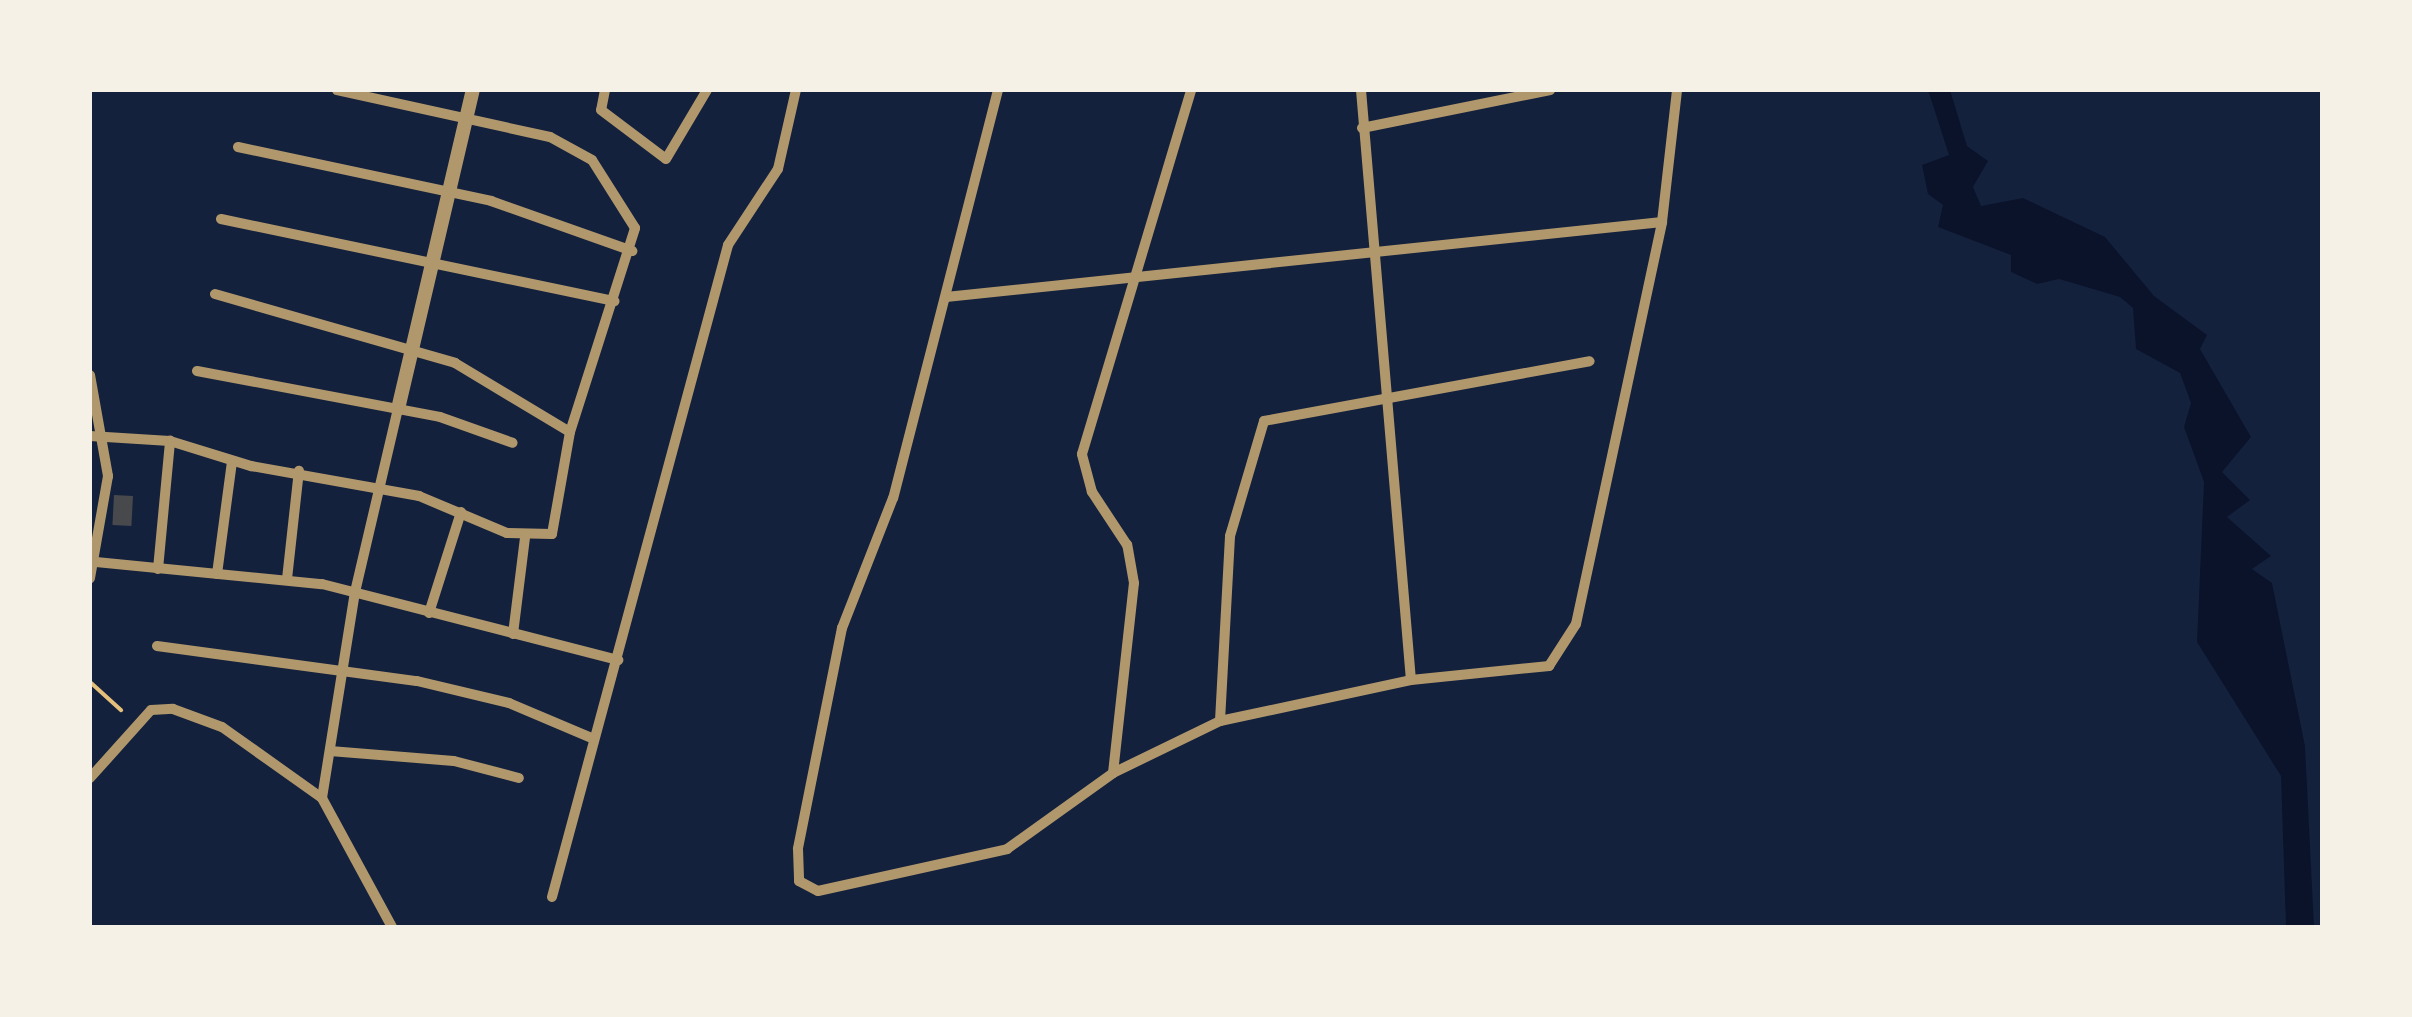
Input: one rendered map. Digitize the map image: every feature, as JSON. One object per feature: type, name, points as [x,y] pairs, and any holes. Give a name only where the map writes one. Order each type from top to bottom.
[{"type":"street","points":[[90,436],[170,441],[232,462],[379,487],[525,537],[552,534],[570,432],[636,234],[602,172],[579,151],[466,116],[337,90]]},
{"type":"street","points":[[322,798],[356,592],[473,90]]},
{"type":"street","points":[[605,90],[604,113],[669,158],[706,90]]},
{"type":"street","points":[[552,897],[728,246],[778,169],[796,90]]},
{"type":"street","points":[[998,90],[894,498],[842,628],[799,881],[829,891],[976,860],[1033,835],[1112,773],[1220,721],[1411,680],[1548,666],[1576,624],[1662,222],[1677,90]]},
{"type":"street","points":[[1112,773],[1133,572],[1082,454],[1191,90]]},
{"type":"street","points":[[1360,90],[1368,257],[1387,392],[1411,680]]},
{"type":"street","points":[[1362,128],[1550,90]]},
{"type":"street","points":[[238,147],[449,191],[632,251]]},
{"type":"street","points":[[221,219],[615,301]]},
{"type":"street","points":[[946,297],[1137,274],[1368,257],[1662,222]]},
{"type":"street","points":[[215,294],[410,349],[501,384],[570,432]]},
{"type":"street","points":[[1220,721],[1222,596],[1255,433],[1292,410],[1590,361]]},
{"type":"street","points":[[197,371],[398,409],[513,444]]},
{"type":"street","points":[[90,374],[105,434],[96,562],[90,578]]},
{"type":"street","points":[[158,570],[170,441]]},
{"type":"street","points":[[217,574],[232,462]]},
{"type":"street","points":[[288,580],[299,471]]},
{"type":"street","points":[[429,613],[461,512]]},
{"type":"street","points":[[513,634],[525,537]]},
{"type":"street","points":[[96,562],[288,580],[356,592],[618,660]]},
{"type":"street","points":[[157,646],[342,670],[509,702],[594,738]]},
{"type":"street","points":[[90,778],[151,710],[173,710],[222,727],[322,798],[392,927]]},
{"type":"street","points":[[330,750],[454,761],[519,778]]},
{"type":"path","points":[[90,682],[121,710]]},
{"type":"water","points":[[1928,90],[1950,90],[1967,146],[1988,161],[1973,187],[1981,206],[2023,198],[2105,237],[2154,296],[2207,335],[2200,349],[2251,437],[2222,472],[2250,500],[2227,517],[2271,556],[2252,569],[2272,583],[2305,746],[2314,927],[2286,927],[2281,776],[2197,642],[2204,482],[2184,427],[2191,403],[2180,373],[2136,349],[2133,308],[2120,297],[2059,279],[2037,284],[2011,272],[2011,255],[1938,227],[1943,205],[1928,194],[1922,165],[1949,155]]},
{"type":"building","points":[[114,495],[133,496],[131,526],[112,525]]}]
